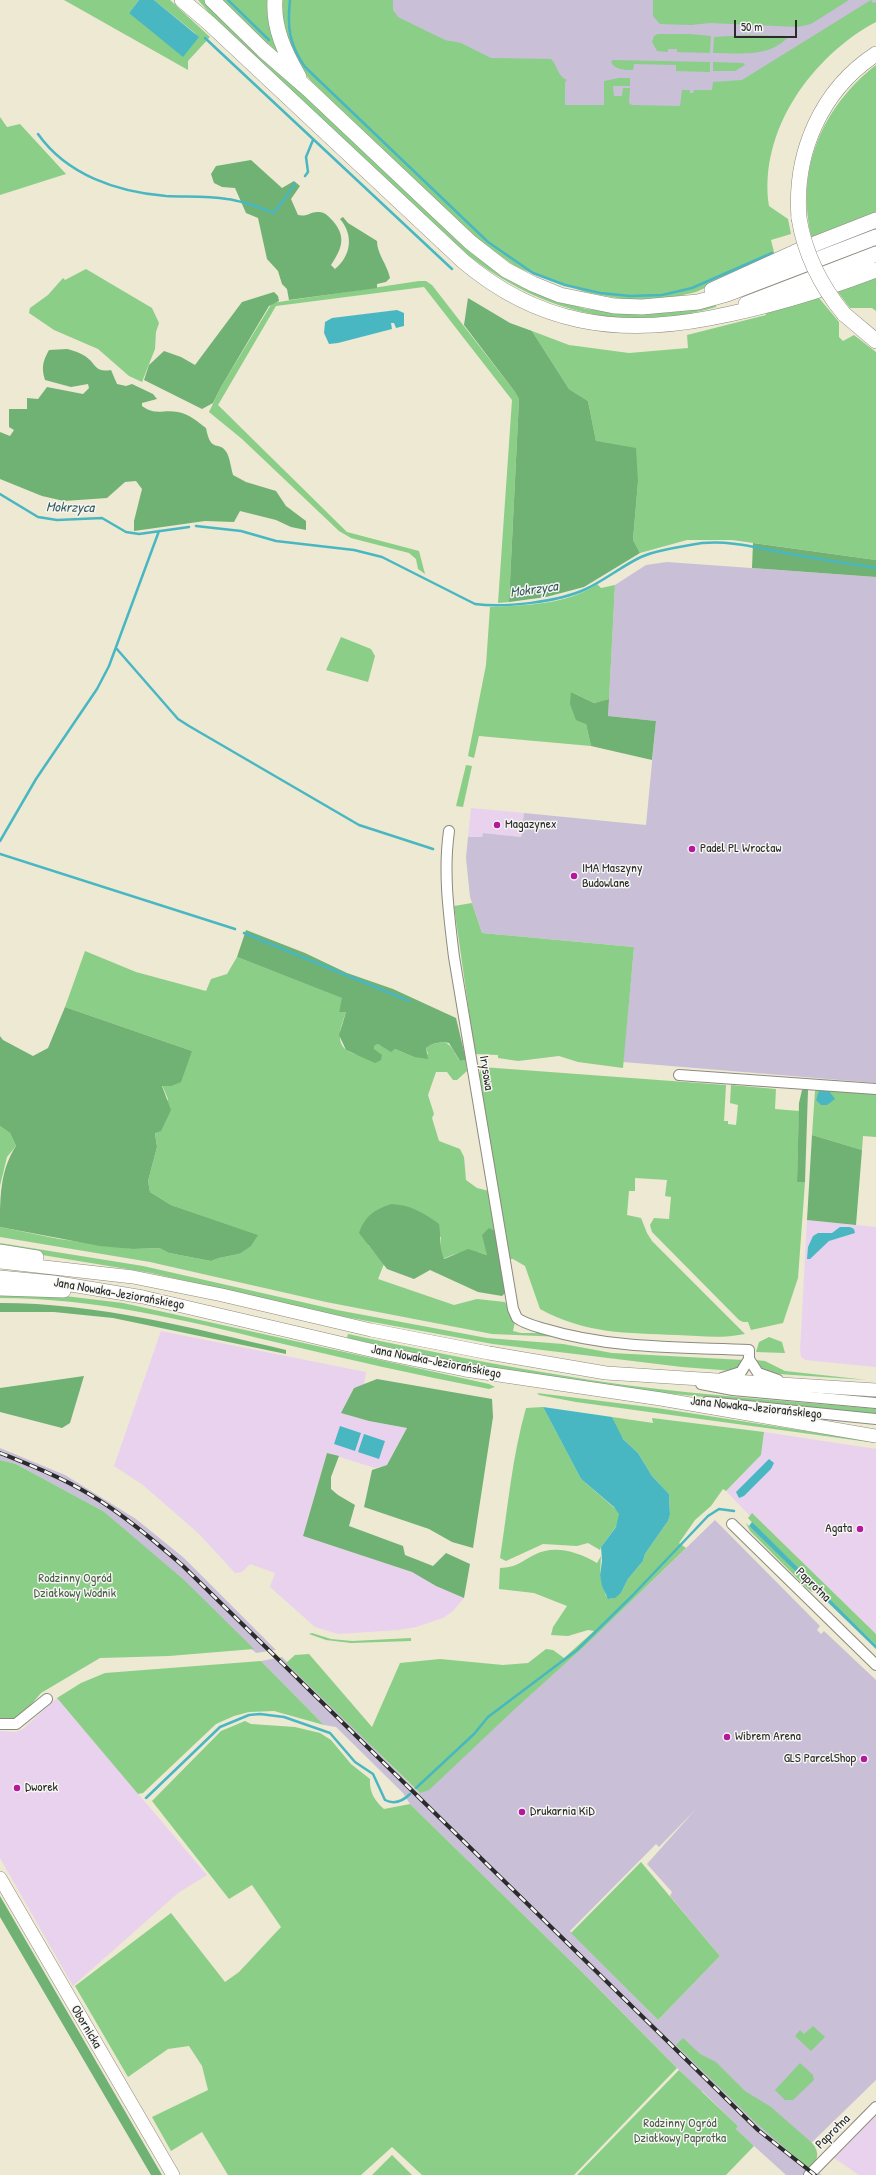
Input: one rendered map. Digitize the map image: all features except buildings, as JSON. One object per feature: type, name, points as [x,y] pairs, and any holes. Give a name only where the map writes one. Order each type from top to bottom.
[{"type":"highway","points":[[182,0],[209,22],[474,271],[499,288],[540,308],[569,318],[599,324],[647,326],[710,318],[786,302],[876,270]]},
{"type":"highway","points":[[192,0],[209,22]]},
{"type":"highway","points":[[212,0],[263,50],[308,89],[470,242],[506,270],[545,289],[589,302],[625,307],[669,306],[698,302],[722,296],[876,237]]},
{"type":"highway","points":[[275,0],[276,22],[281,42],[308,89]]},
{"type":"highway","points":[[876,54],[859,67],[836,89],[813,128],[803,156],[798,191],[799,218],[806,250],[816,274],[831,299],[844,314],[876,340]]},
{"type":"highway","points":[[669,306],[705,293],[802,250],[876,220]]},
{"type":"highway","points":[[710,318],[876,254]]},
{"type":"main road","points":[[0,1251],[84,1265],[131,1276]]},
{"type":"main road","name":"Jana Nowaka-Jeziorańskiego","points":[[0,1262],[131,1276],[222,1295],[371,1330],[489,1353],[606,1372],[681,1378]]},
{"type":"main road","name":"Jana Nowaka-Jeziorańskiego","points":[[0,1276],[53,1282],[116,1292],[458,1368],[563,1386],[661,1399]]},
{"type":"main road","points":[[0,1289],[116,1292]]},
{"type":"main road","points":[[681,1378],[787,1383],[876,1390]]},
{"type":"main road","points":[[661,1399],[876,1436]]},
{"type":"main road","name":"Obornicka","points":[[0,1878],[173,2175]]},
{"type":"street","name":"Irysowa","points":[[449,831],[446,855],[447,899],[454,957],[513,1309],[517,1318],[527,1324],[556,1333],[595,1341],[635,1345],[749,1350],[749,1359]]},
{"type":"street","points":[[679,1075],[876,1089]]},
{"type":"street","points":[[718,1380],[741,1372],[749,1359],[758,1373],[787,1383]]},
{"type":"street","name":"Jana Nowaka-Jeziorańskiego","points":[[681,1378],[733,1390],[876,1403]]},
{"type":"street","name":"Jana Nowaka-Jeziorańskiego","points":[[661,1399],[715,1402],[876,1419]]},
{"type":"street","name":"Paprotna","points":[[732,1524],[876,1665]]},
{"type":"street","points":[[0,1724],[16,1724],[47,1699]]},
{"type":"street","name":"Paprotna","points":[[809,2175],[876,2107]]},
{"type":"shaded area","points":[[389,0],[876,0],[876,12],[562,208],[388,69]]},
{"type":"shaded area","points":[[667,562],[876,577],[876,1083],[623,1062],[634,947],[482,933],[470,897],[466,858],[468,837],[482,837],[483,833],[521,837],[526,822],[523,821],[524,813],[646,825],[656,721],[608,716],[615,585],[646,565]]},
{"type":"shaded area","name":"Magazynex","points":[[471,808],[524,813],[523,821],[526,821],[525,830],[521,837],[483,833],[482,837],[468,837]]},
{"type":"shaded area","points":[[807,1220],[876,1227],[876,1367],[805,1360],[801,1357],[800,1351]]},
{"type":"shaded area","points":[[161,1331],[366,1372],[364,1385],[354,1388],[342,1413],[369,1421],[407,1428],[387,1465],[375,1468],[327,1453],[303,1536],[412,1572],[436,1586],[464,1598],[453,1611],[443,1618],[416,1627],[399,1630],[338,1634],[315,1627],[270,1587],[275,1573],[250,1564],[242,1572],[235,1573],[199,1534],[143,1485],[114,1466]]},
{"type":"shaded area","points":[[764,1432],[876,1449],[876,1634],[753,1514],[750,1516],[726,1491],[761,1455]]},
{"type":"shaded area","points":[[0,1448],[65,1475],[136,1519],[184,1558],[276,1650],[256,1653],[103,1511],[16,1464],[0,1460]]},
{"type":"shaded area","points":[[715,1520],[820,1626],[817,1630],[821,1634],[824,1631],[876,1680],[876,2080],[804,2150],[821,2175],[786,2175],[754,2146],[736,2129],[738,2126],[702,2091],[701,2092],[585,1975],[410,1804],[403,1793],[336,1727],[324,1725],[261,1661],[282,1657],[419,1793],[588,1643]],"holes":[[[696,1809],[647,1864],[672,1892],[670,1896],[720,1956],[658,2020],[570,1931],[656,1844],[659,1847]]]},
{"type":"shaded area","points":[[57,1698],[207,1875],[178,1893],[73,1986],[0,1858],[0,1731],[16,1732],[23,1729]]},
{"type":"shaded area","points":[[876,2116],[876,2175],[859,2175],[834,2158]]},
{"type":"green space","points":[[64,0],[139,0],[129,13],[196,34],[154,0],[170,0],[210,37],[188,61],[188,70]]},
{"type":"green space","points":[[198,0],[206,0],[470,252],[493,269],[558,301],[586,309],[638,314],[675,312],[716,304],[716,307],[682,315],[649,318],[617,317],[585,312],[555,304],[525,291],[496,275],[468,255],[212,16]]},
{"type":"green space","points":[[222,0],[270,0],[281,53],[278,53]]},
{"type":"green space","points":[[281,0],[393,0],[393,10],[398,17],[445,40],[461,43],[491,58],[551,59],[561,76],[567,80],[565,82],[565,105],[604,105],[604,81],[619,78],[630,78],[630,86],[613,86],[614,96],[622,96],[623,88],[630,88],[629,103],[632,105],[680,106],[682,90],[690,90],[690,93],[693,93],[694,90],[712,90],[713,82],[742,80],[871,0],[873,3],[876,2],[876,22],[853,37],[831,55],[811,75],[794,99],[781,124],[772,150],[768,178],[769,206],[788,219],[791,234],[771,240],[775,256],[696,292],[670,298],[632,301],[585,292],[516,267],[476,238],[311,81],[297,64],[282,28]]},
{"type":"green space","points":[[653,0],[849,0],[811,24],[798,27],[710,23],[691,25],[660,24],[653,16]]},
{"type":"green space","points":[[658,34],[690,34],[711,36],[710,53],[677,52],[677,49],[668,49],[668,52],[657,51],[652,42],[654,36]]},
{"type":"green space","points":[[745,35],[789,36],[773,48],[763,51],[754,53],[713,53],[714,37]]},
{"type":"green space","points":[[613,60],[710,62],[710,72],[676,71],[676,65],[634,64],[633,70],[624,70],[615,67],[611,62]]},
{"type":"green space","points":[[713,62],[743,63],[745,65],[735,71],[713,71]]},
{"type":"green space","points":[[876,65],[876,215],[812,239],[808,214],[807,189],[810,165],[817,143],[827,121],[840,101],[857,82]]},
{"type":"green space","points":[[0,117],[7,127],[20,124],[66,174],[0,195]]},
{"type":"green space","points":[[251,160],[282,188],[294,181],[300,186],[291,199],[298,215],[316,212],[323,213],[326,214],[337,226],[340,232],[341,242],[338,253],[331,265],[335,269],[344,258],[349,245],[347,232],[340,219],[343,217],[348,223],[377,241],[377,246],[390,278],[386,282],[377,284],[377,288],[289,300],[287,289],[282,284],[278,271],[267,259],[258,218],[246,213],[235,188],[222,187],[214,183],[211,174],[216,166]]},
{"type":"green space","points":[[86,269],[152,308],[159,323],[156,332],[155,349],[142,382],[129,376],[98,349],[54,330],[29,313],[30,308],[48,295],[63,278],[65,280]]},
{"type":"green space","points":[[876,276],[876,311],[872,308],[850,308],[837,291]]},
{"type":"green space","points":[[426,281],[432,285],[519,399],[509,602],[498,603],[512,400],[424,287],[276,306],[218,405],[347,532],[419,551],[425,574],[418,569],[416,559],[409,553],[351,538],[339,531],[242,439],[209,412],[221,387],[272,303]]},
{"type":"green space","points":[[274,292],[278,296],[279,301],[269,306],[213,403],[202,409],[144,380],[149,365],[164,351],[181,357],[195,365],[242,302]]},
{"type":"green space","points":[[468,298],[510,323],[532,331],[569,389],[588,401],[596,441],[636,448],[638,482],[633,540],[640,553],[584,587],[546,597],[509,602],[519,399],[464,325]]},
{"type":"green space","points":[[819,298],[839,322],[839,337],[843,341],[854,335],[876,352],[876,560],[732,540],[687,540],[640,553],[633,540],[638,482],[596,441],[588,401],[569,389],[532,331],[569,345],[629,353],[688,348],[687,335],[766,315],[766,312]]},
{"type":"green space","points":[[67,349],[85,356],[100,370],[111,370],[117,384],[126,386],[132,384],[153,394],[157,399],[142,403],[142,406],[147,409],[155,412],[173,411],[182,413],[190,416],[200,423],[206,428],[210,441],[224,449],[227,453],[233,475],[246,482],[276,491],[286,506],[306,521],[306,530],[291,527],[276,520],[240,511],[234,522],[205,521],[134,531],[134,521],[142,489],[136,481],[125,482],[107,498],[64,501],[42,496],[0,479],[0,432],[10,436],[14,430],[9,427],[9,409],[27,409],[27,398],[38,399],[47,387],[83,394],[89,388],[88,384],[71,387],[45,380],[43,364],[49,350]]},
{"type":"green space","points":[[753,543],[876,560],[876,577],[752,568]]},
{"type":"green space","points":[[597,584],[601,588],[615,585],[609,699],[594,703],[571,692],[586,724],[591,746],[479,736],[474,758],[468,756],[486,665],[490,607],[546,603],[573,596]]},
{"type":"green space","points":[[341,637],[371,649],[375,656],[368,682],[326,670]]},
{"type":"green space","points":[[571,692],[594,703],[609,699],[608,716],[656,721],[652,760],[591,746],[586,724],[576,720],[570,704]]},
{"type":"green space","points":[[466,765],[472,766],[463,807],[456,806]]},
{"type":"green space","points":[[472,903],[482,933],[634,947],[623,1068],[578,1062],[559,1056],[518,1061],[498,1058],[498,1055],[475,1054],[454,906]]},
{"type":"green space","points":[[246,930],[305,953],[347,973],[393,989],[456,1018],[466,1060],[460,1061],[449,1043],[446,1042],[440,1042],[428,1046],[426,1048],[428,1059],[414,1057],[395,1049],[391,1052],[378,1044],[374,1046],[374,1049],[382,1055],[381,1060],[375,1063],[346,1050],[339,1035],[346,1012],[339,1012],[342,998],[237,957]]},
{"type":"green space","points":[[85,951],[136,972],[206,991],[211,979],[227,974],[237,957],[343,998],[339,1012],[346,1012],[342,1023],[340,1041],[346,1050],[367,1059],[374,1049],[374,1046],[378,1044],[391,1051],[395,1049],[414,1057],[428,1054],[426,1048],[433,1044],[442,1042],[449,1045],[460,1061],[466,1060],[467,1071],[457,1080],[453,1080],[447,1072],[436,1072],[428,1095],[434,1114],[432,1118],[439,1141],[460,1149],[464,1157],[466,1180],[477,1188],[489,1191],[495,1231],[487,1255],[476,1252],[465,1252],[443,1259],[440,1251],[441,1237],[368,1245],[384,1264],[378,1279],[454,1305],[477,1299],[505,1302],[515,1322],[513,1331],[521,1333],[546,1333],[562,1337],[492,1334],[326,1302],[150,1262],[0,1237],[0,1227],[59,1239],[133,1249],[161,1248],[169,1253],[211,1261],[239,1254],[257,1235],[171,1205],[150,1192],[148,1181],[157,1147],[155,1132],[168,1099],[162,1085],[192,1051],[65,1007]]},
{"type":"green space","points":[[65,1007],[192,1051],[181,1082],[171,1086],[162,1086],[171,1110],[161,1131],[155,1133],[157,1147],[148,1181],[150,1192],[171,1205],[258,1235],[251,1246],[239,1254],[211,1261],[169,1253],[160,1248],[133,1249],[100,1246],[0,1227],[2,1185],[7,1165],[16,1146],[10,1133],[0,1126],[0,1036],[3,1040],[33,1056],[48,1048]]},
{"type":"green space","points":[[482,1067],[726,1085],[724,1121],[728,1121],[728,1124],[736,1125],[738,1105],[730,1103],[731,1085],[776,1089],[775,1109],[799,1111],[797,1182],[805,1182],[798,1278],[783,1323],[751,1330],[748,1322],[739,1320],[652,1232],[650,1225],[654,1218],[669,1219],[671,1197],[665,1196],[667,1180],[635,1178],[635,1191],[629,1191],[627,1215],[641,1218],[652,1241],[745,1334],[711,1337],[607,1331],[574,1323],[540,1309],[525,1266],[513,1259],[508,1259],[479,1074]]},
{"type":"green space","points":[[819,1088],[876,1092],[876,1137],[863,1136],[862,1150],[812,1135],[815,1091]]},
{"type":"green space","points":[[802,1090],[808,1090],[805,1182],[797,1182],[799,1103]]},
{"type":"green space","points":[[0,1126],[10,1133],[16,1146],[7,1157],[0,1186]]},
{"type":"green space","points":[[812,1135],[862,1150],[856,1225],[807,1220]]},
{"type":"green space","points":[[391,1204],[416,1210],[439,1224],[442,1255],[444,1259],[468,1249],[487,1255],[482,1235],[489,1228],[495,1231],[505,1293],[502,1296],[478,1292],[430,1270],[414,1279],[387,1269],[359,1233],[364,1222],[371,1214]]},
{"type":"green space","points":[[0,1243],[143,1266],[337,1310],[487,1338],[563,1344],[612,1353],[744,1360],[744,1364],[734,1371],[682,1367],[493,1344],[340,1316],[151,1273],[0,1248]]},
{"type":"green space","points":[[0,1292],[48,1294],[123,1303],[489,1384],[495,1387],[489,1389],[435,1378],[328,1355],[173,1318],[104,1306],[70,1302],[0,1298]]},
{"type":"green space","points":[[0,1303],[73,1307],[144,1318],[286,1350],[286,1354],[113,1318],[54,1312],[0,1312]]},
{"type":"green space","points":[[348,1334],[417,1349],[590,1380],[688,1392],[876,1409],[876,1414],[654,1392],[473,1366],[347,1338]]},
{"type":"green space","points":[[769,1337],[782,1342],[785,1353],[756,1352],[759,1342]]},
{"type":"green space","points":[[755,1360],[765,1361],[785,1371],[867,1380],[764,1373]]},
{"type":"green space","points":[[84,1376],[70,1423],[62,1428],[0,1412],[0,1388]]},
{"type":"green space","points":[[377,1379],[492,1399],[493,1417],[473,1548],[452,1542],[429,1529],[364,1507],[372,1470],[387,1465],[407,1428],[369,1421],[341,1413],[354,1388]]},
{"type":"green space","points":[[537,1393],[657,1408],[876,1443],[576,1402],[539,1395]]},
{"type":"green space","points":[[543,1407],[581,1479],[618,1511],[620,1517],[618,1524],[600,1550],[588,1543],[577,1546],[543,1544],[506,1561],[500,1558],[521,1426],[526,1408]]},
{"type":"green space","points":[[612,1417],[653,1423],[652,1418],[764,1432],[761,1455],[726,1491],[723,1489],[711,1506],[695,1520],[679,1543],[686,1548],[588,1643],[517,1707],[429,1790],[420,1793],[286,1663],[295,1655],[309,1654],[372,1727],[400,1663],[440,1659],[503,1665],[528,1663],[546,1649],[553,1650],[564,1658],[594,1631],[588,1630],[568,1636],[551,1635],[553,1627],[567,1606],[534,1593],[499,1589],[500,1568],[518,1564],[534,1555],[550,1550],[574,1553],[597,1563],[601,1556],[600,1575],[606,1596],[611,1599],[621,1593],[628,1579],[643,1561],[645,1554],[668,1521],[670,1515],[669,1494],[652,1476],[638,1453],[620,1436]]},
{"type":"green space","points":[[327,1453],[339,1456],[331,1477],[331,1489],[355,1505],[349,1526],[403,1546],[405,1555],[433,1566],[446,1553],[470,1564],[464,1598],[436,1586],[412,1572],[303,1536]]},
{"type":"green space","name":"Rodzinny Ogród Działkowy Wodnik","points":[[0,1460],[16,1464],[103,1511],[184,1580],[254,1649],[169,1656],[100,1658],[41,1693],[23,1714],[12,1720],[0,1720]]},
{"type":"green space","points":[[752,1513],[876,1634],[876,1645],[758,1529],[748,1518]]},
{"type":"green space","points":[[746,1523],[816,1589],[812,1592],[807,1588],[750,1531]]},
{"type":"green space","points":[[312,1633],[331,1639],[352,1641],[411,1638],[411,1641],[351,1643],[326,1640],[309,1634]]},
{"type":"green space","points":[[261,1661],[324,1725],[274,1711],[249,1712],[234,1716],[216,1724],[143,1793],[138,1794],[57,1698],[81,1683],[105,1673]]},
{"type":"green space","points":[[245,1721],[251,1724],[295,1727],[320,1733],[331,1740],[351,1764],[370,1779],[370,1788],[375,1799],[384,1809],[410,1804],[585,1975],[677,2068],[574,2175],[422,2175],[392,2147],[361,2175],[228,2175],[202,2132],[171,2151],[152,2117],[208,2090],[202,2066],[189,2046],[168,2049],[128,2077],[75,1986],[171,1913],[225,1982],[239,1972],[281,1927],[252,1885],[229,1899],[152,1801],[221,1731]]},
{"type":"green space","points":[[641,1862],[720,1956],[658,2020],[571,1933]]},
{"type":"green space","points":[[0,1896],[162,2175],[151,2175],[0,1917]]},
{"type":"green space","points":[[813,2026],[825,2037],[811,2051],[795,2036],[800,2030],[804,2034]]},
{"type":"green space","points":[[683,2038],[700,2054],[716,2062],[745,2091],[771,2107],[812,2143],[815,2146],[817,2156],[812,2165],[808,2168],[755,2122],[676,2045]]},
{"type":"green space","points":[[800,2063],[813,2075],[814,2080],[793,2100],[785,2100],[775,2090]]},
{"type":"green space","name":"Rodzinny Ogród Działkowy Paprotka","points":[[679,2070],[738,2126],[736,2129],[754,2146],[726,2175],[577,2175]]},
{"type":"green space","points":[[392,2155],[412,2175],[372,2175]]},
{"type":"water","points":[[139,0],[154,0],[199,37],[183,57],[129,13]]},
{"type":"water","points":[[397,310],[404,313],[404,326],[396,328],[394,323],[391,323],[392,329],[329,344],[324,333],[325,322],[332,318]]},
{"type":"water","points":[[819,1091],[829,1091],[835,1099],[827,1105],[821,1105],[816,1100]]},
{"type":"water","points":[[840,1227],[850,1227],[854,1229],[855,1233],[829,1241],[810,1259],[807,1259],[808,1247],[813,1236],[818,1233],[832,1233]]},
{"type":"water","points":[[543,1407],[612,1417],[623,1439],[638,1453],[652,1476],[669,1494],[670,1515],[668,1521],[645,1554],[643,1561],[628,1579],[621,1593],[615,1598],[608,1599],[602,1586],[600,1575],[602,1561],[601,1547],[616,1527],[619,1514],[614,1507],[581,1479]]},
{"type":"water","points":[[340,1426],[361,1433],[355,1451],[334,1444]]},
{"type":"water","points":[[364,1434],[385,1441],[379,1459],[358,1452]]},
{"type":"water","points":[[769,1459],[774,1463],[771,1469],[744,1496],[739,1498],[736,1492]]},
{"type":"water","points":[[752,1522],[876,1645],[876,1649],[749,1526]]},
{"type":"waterway","points":[[228,0],[269,40]]},
{"type":"waterway","points":[[290,0],[290,35],[295,51],[305,67],[488,242],[533,273],[565,285],[600,293],[630,296],[662,295],[692,288],[772,253]]},
{"type":"waterway","points":[[205,38],[452,269]]},
{"type":"waterway","points":[[38,134],[50,148],[78,171],[94,179],[112,185],[148,194],[212,197],[233,200],[250,204],[274,213],[295,184]]},
{"type":"waterway","points":[[305,176],[308,172],[306,157],[313,140]]},
{"type":"waterway","name":"Mokrzyca","points":[[0,494],[38,517],[57,520],[102,518],[126,532],[139,534],[189,527]]},
{"type":"waterway","name":"Mokrzyca","points":[[196,526],[241,531],[276,541],[354,550],[382,557],[475,604],[487,605],[531,603],[574,594],[586,589],[647,555],[665,550],[705,543],[749,546],[876,568]]},
{"type":"waterway","points":[[0,841],[36,779],[97,689],[109,666],[159,531]]},
{"type":"waterway","points":[[116,648],[178,719],[189,726],[359,825],[433,849]]},
{"type":"waterway","points":[[0,854],[235,929]]},
{"type":"waterway","points":[[244,933],[409,1001]]},
{"type":"waterway","points":[[416,1788],[474,1734],[488,1717],[577,1650],[632,1596],[708,1516],[719,1509],[734,1511]]},
{"type":"waterway","points":[[146,1798],[220,1727],[249,1715],[260,1714],[284,1717],[330,1733],[355,1762],[373,1774],[385,1800],[399,1802],[410,1794]]},
{"type":"railway","points":[[0,1453],[56,1477],[89,1494],[126,1519],[182,1565],[758,2130],[815,2175]]},
{"type":"place","name":"Magazynex","points":[[497,825]]},
{"type":"place","name":"Padel PL Wrocław","points":[[692,849]]},
{"type":"place","name":"IMA Maszyny Budowlane","points":[[574,876]]},
{"type":"place","name":"Agata","points":[[860,1529]]},
{"type":"place","name":"Wibrem Arena","points":[[727,1737]]},
{"type":"place","name":"GLS ParcelShop","points":[[864,1759]]},
{"type":"place","name":"Dworek","points":[[17,1788]]},
{"type":"place","name":"Drukarnia KiD","points":[[522,1812]]}]
